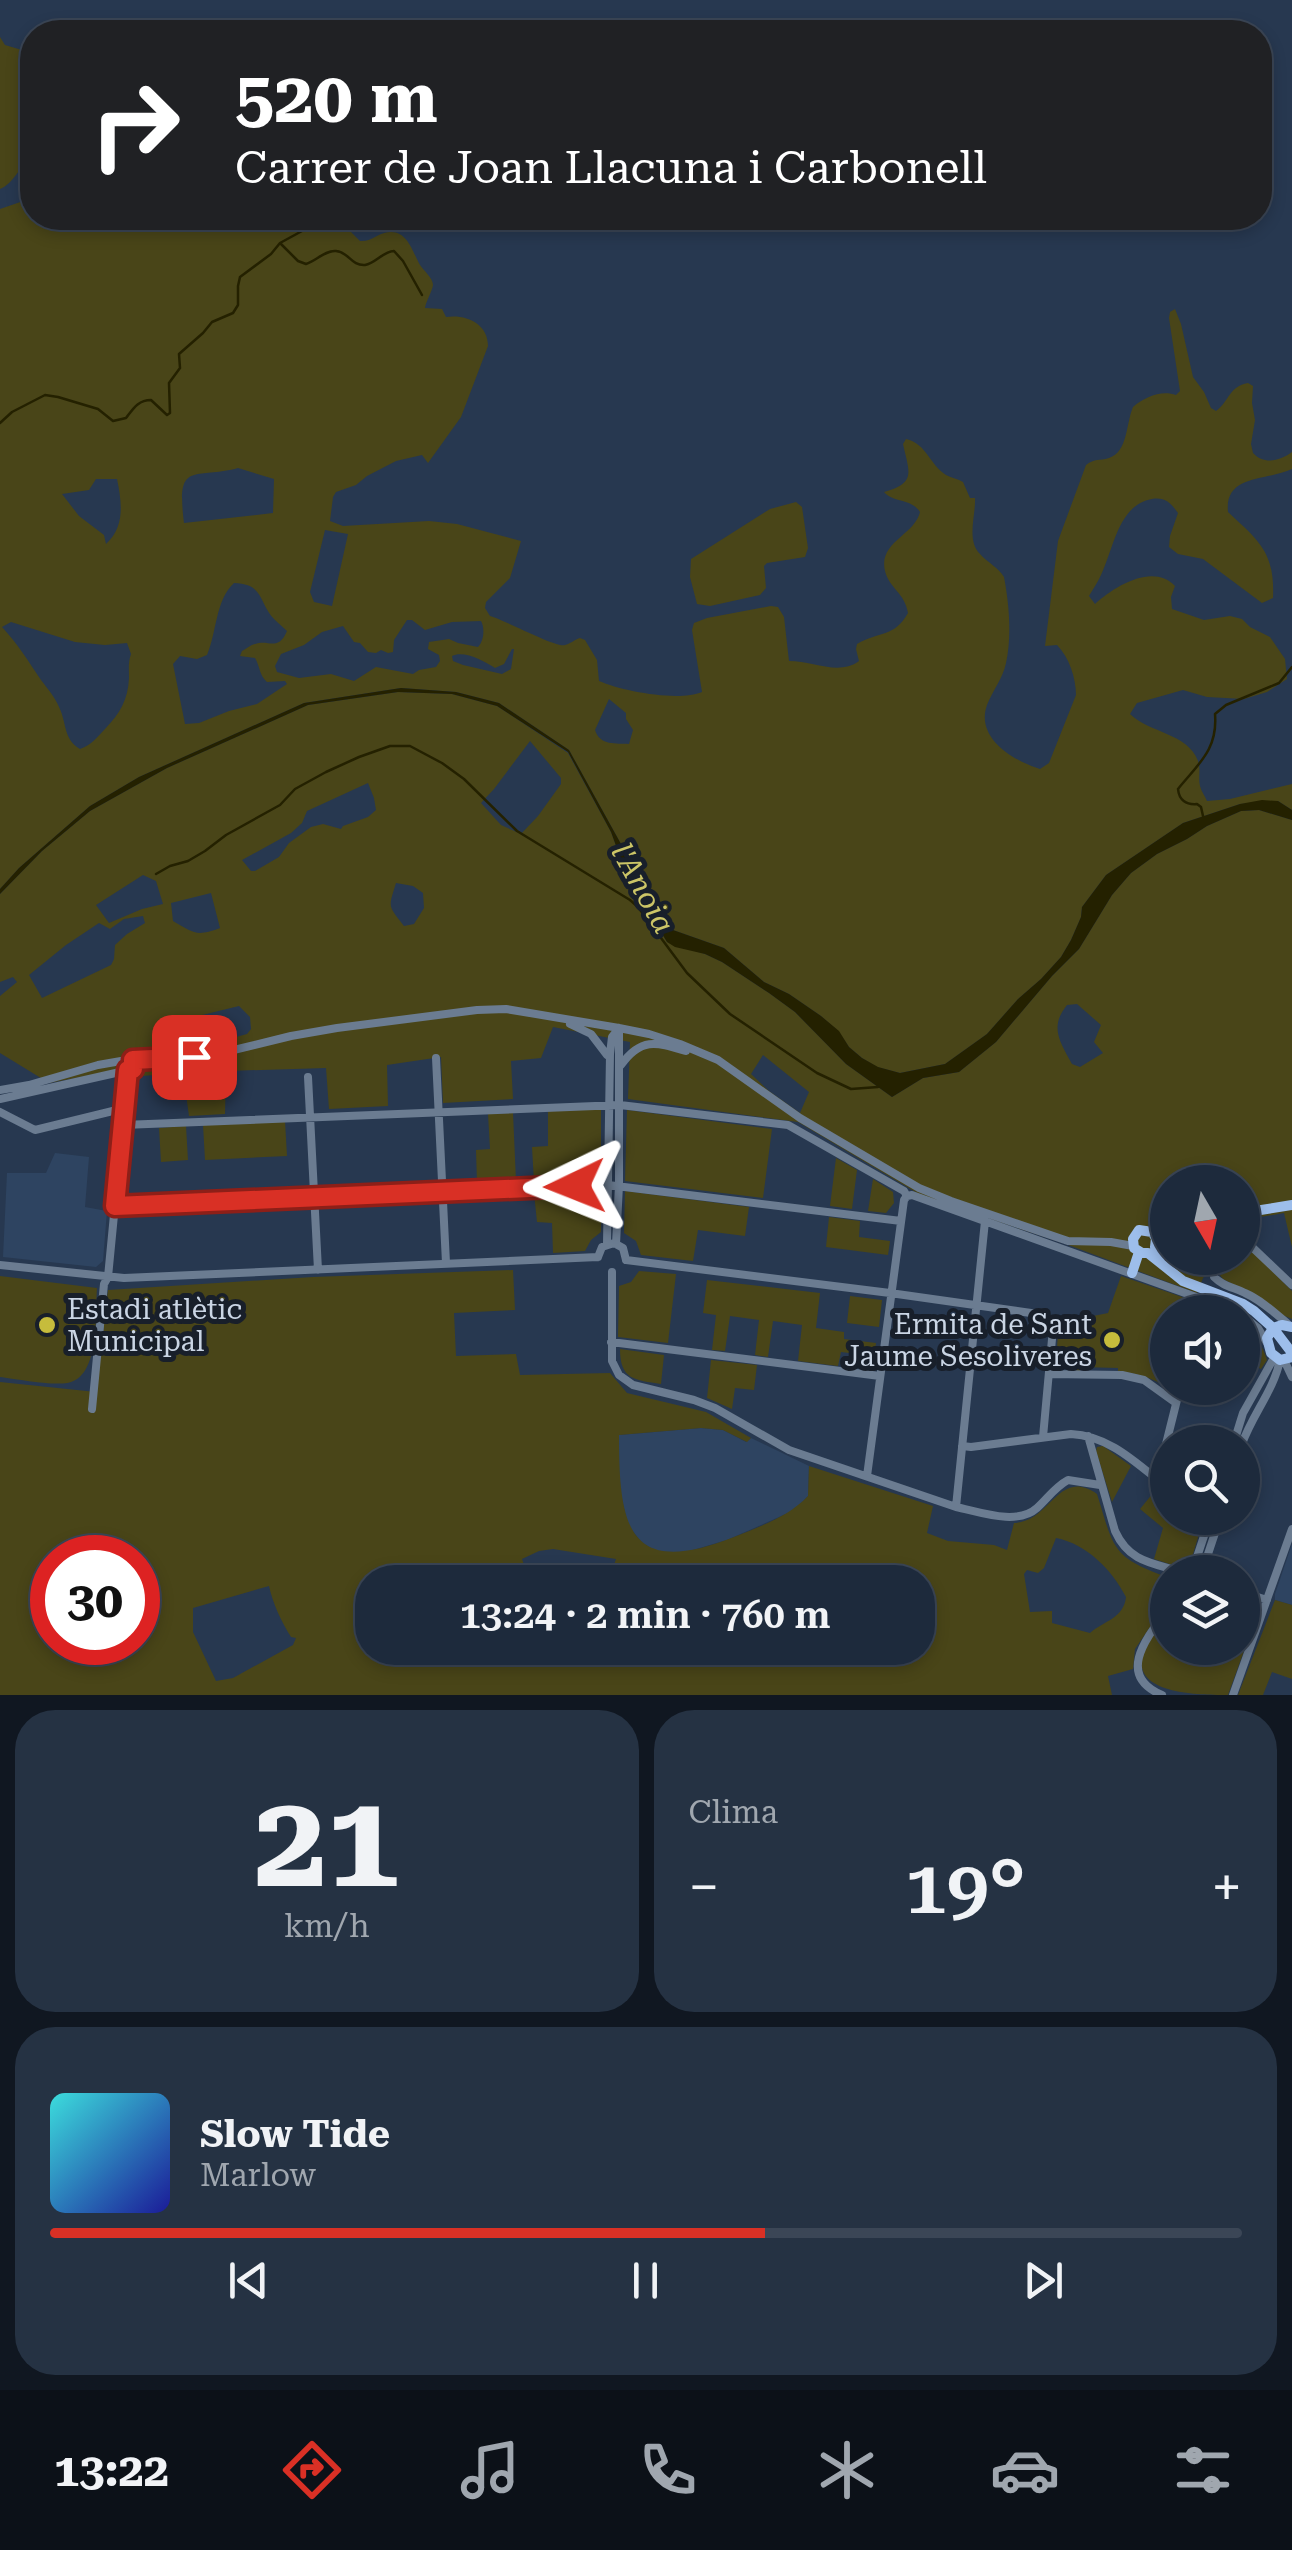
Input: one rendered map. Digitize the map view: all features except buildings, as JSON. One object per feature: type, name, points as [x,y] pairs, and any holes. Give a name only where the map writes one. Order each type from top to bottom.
[{"type":"main road","points":[[1260,1209],[1292,1205]]},
{"type":"main road","points":[[1132,1273],[1150,1241]]},
{"type":"main road","points":[[1145,1244],[1183,1281],[1254,1311],[1273,1328],[1287,1363]]},
{"type":"main road","points":[[1287,1363],[1267,1343],[1273,1328],[1290,1326]]},
{"type":"street","points":[[0,1098],[120,1072],[133,1060],[213,1055],[307,1033],[506,1009],[650,1034],[718,1060],[800,1118],[919,1188],[951,1202],[1068,1241],[1145,1244]]},
{"type":"street","points":[[477,1010],[578,1026],[599,1042],[610,1064]]},
{"type":"street","points":[[612,1244],[608,1104],[612,1037],[619,1028]]},
{"type":"street","points":[[612,1244],[619,1186],[619,1028]]},
{"type":"street","points":[[621,1065],[630,1052],[652,1043],[718,1060]]},
{"type":"street","points":[[436,1058],[446,1264]]},
{"type":"street","points":[[0,1090],[98,1065],[124,1067]]},
{"type":"street","points":[[92,1409],[124,1125],[124,1067]]},
{"type":"street","points":[[308,1077],[318,1270]]},
{"type":"street","points":[[124,1125],[608,1104],[788,1125],[906,1196],[866,1476]]},
{"type":"street","points":[[0,1112],[35,1130],[125,1108]]},
{"type":"street","points":[[115,1206],[608,1185],[901,1221]]},
{"type":"street","points":[[906,1196],[1192,1295]]},
{"type":"street","points":[[956,1506],[985,1221]]},
{"type":"street","points":[[612,1244],[624,1250],[626,1260],[621,1269],[612,1272],[602,1267],[598,1257],[601,1249],[612,1244]]},
{"type":"street","points":[[1260,1255],[1292,1285]]},
{"type":"street","points":[[0,1265],[124,1278],[598,1257]]},
{"type":"street","points":[[626,1260],[1038,1314],[1054,1328],[1043,1437]]},
{"type":"street","points":[[612,1272],[612,1361],[619,1375],[633,1385],[716,1408],[789,1450],[956,1506],[1014,1517],[1028,1515],[1054,1488],[1068,1480],[1100,1485]]},
{"type":"street","points":[[1214,1275],[1228,1288],[1257,1300],[1290,1326]]},
{"type":"street","points":[[1260,1331],[1267,1343]]},
{"type":"street","points":[[611,1342],[880,1376]]},
{"type":"street","points":[[1249,1425],[1287,1363]]},
{"type":"street","points":[[1239,1425],[1243,1413],[1287,1363]]},
{"type":"street","points":[[1049,1374],[1122,1375],[1150,1384]]},
{"type":"street","points":[[962,1446],[1071,1434],[1088,1436],[1112,1445],[1150,1475]]},
{"type":"street","points":[[1088,1436],[1116,1535],[1136,1558],[1150,1562]]},
{"type":"street","points":[[1233,1695],[1292,1529]]},
{"type":"street","points":[[1260,1598],[1267,1600]]},
{"type":"street","points":[[1150,1633],[1138,1658],[1141,1678],[1162,1695]]},
{"type":"shaded area","points":[[0,37],[5,45],[20,49],[20,170],[0,189]]},
{"type":"shaded area","points":[[20,202],[20,230],[349,230],[360,241],[386,232],[401,235],[433,282],[425,308],[442,309],[446,317],[475,322],[484,332],[488,346],[461,417],[428,463],[422,455],[396,461],[336,492],[330,521],[343,526],[429,521],[457,524],[521,541],[510,578],[486,602],[490,616],[560,645],[585,640],[597,660],[599,681],[650,694],[702,692],[692,630],[694,623],[707,618],[778,607],[784,617],[789,661],[834,668],[859,661],[857,644],[897,627],[908,613],[904,600],[887,577],[884,561],[920,512],[884,492],[906,480],[906,439],[923,450],[946,475],[963,482],[970,498],[975,498],[973,542],[1004,577],[1009,620],[1006,663],[987,705],[987,728],[1009,754],[1040,769],[1049,763],[1076,695],[1065,655],[1057,645],[1045,646],[1058,541],[1086,465],[1120,450],[1133,407],[1153,395],[1176,395],[1180,391],[1170,312],[1175,309],[1193,377],[1211,408],[1216,411],[1237,387],[1248,383],[1253,386],[1253,453],[1272,460],[1292,452],[1292,469],[1240,485],[1229,500],[1228,512],[1268,558],[1273,598],[1262,603],[1203,559],[1178,554],[1169,547],[1178,513],[1167,502],[1157,499],[1141,503],[1124,519],[1089,596],[1095,604],[1134,580],[1166,579],[1175,586],[1172,609],[1204,620],[1230,616],[1242,619],[1270,637],[1285,659],[1287,679],[1267,692],[1244,699],[1207,697],[1183,690],[1137,703],[1130,714],[1193,752],[1207,801],[1292,784],[1292,810],[1278,801],[1240,804],[1183,823],[1106,875],[1082,907],[1061,957],[987,1034],[945,1064],[900,1073],[877,1067],[849,1047],[821,1016],[764,982],[724,948],[673,930],[569,750],[499,703],[456,692],[401,688],[304,703],[139,777],[90,806],[0,889],[0,209]],"holes":[[[238,468],[274,479],[273,513],[184,523],[186,481],[192,476]],[[96,479],[117,479],[119,522],[106,544],[104,535],[79,516],[62,494],[89,490]],[[325,530],[348,534],[332,606],[314,602],[310,592]],[[234,583],[251,587],[287,631],[280,641],[253,645],[240,656],[255,658],[267,682],[287,684],[257,704],[185,724],[173,664],[180,656],[197,659],[207,655],[228,590]],[[407,620],[425,630],[452,622],[481,621],[483,631],[478,647],[449,639],[429,642],[428,649],[439,655],[440,661],[436,667],[413,674],[376,667],[354,681],[331,674],[299,678],[277,672],[275,666],[281,654],[322,632],[343,626],[354,642],[368,652],[393,652],[394,640]],[[11,622],[75,642],[127,643],[131,654],[125,700],[91,743],[80,749],[71,740],[55,700],[2,627]],[[514,649],[511,669],[502,674],[463,665],[453,661],[452,656],[468,655],[495,668],[504,664]],[[609,699],[626,713],[633,730],[629,744],[609,743],[595,730]]]},
{"type":"shaded area","points":[[796,502],[802,507],[808,548],[805,557],[767,563],[766,588],[760,595],[710,606],[697,604],[690,577],[691,559],[770,509]]},
{"type":"shaded area","points":[[398,692],[452,694],[497,706],[568,753],[611,832],[627,876],[667,942],[722,962],[769,993],[795,1012],[846,1064],[892,1097],[923,1078],[959,1072],[996,1042],[1079,949],[1112,895],[1131,873],[1157,854],[1241,811],[1259,810],[1292,820],[1292,1247],[1284,1213],[1260,1217],[1260,1165],[1150,1165],[1150,1275],[1206,1275],[1197,1293],[924,1197],[798,1122],[628,1099],[630,1042],[553,1027],[541,1058],[511,1061],[513,1099],[443,1103],[441,1057],[387,1065],[388,1106],[329,1109],[326,1068],[226,1071],[225,1114],[189,1116],[183,1073],[141,1076],[139,1066],[49,1083],[0,1053],[0,996],[17,982],[13,977],[0,982],[0,894],[42,851],[90,811],[167,768],[308,705]],"holes":[[[530,741],[561,778],[561,784],[521,834],[501,825],[481,803]],[[368,783],[376,810],[341,829],[323,824],[311,827],[289,843],[279,857],[251,871],[242,860],[291,833],[302,823],[307,811]],[[143,875],[156,881],[163,904],[109,923],[96,905]],[[396,883],[413,886],[423,893],[424,908],[414,924],[404,926],[392,910]],[[211,893],[220,928],[205,932],[186,928],[173,921],[171,903]],[[143,916],[145,923],[115,945],[111,965],[42,998],[29,975],[99,923],[110,929],[124,919]],[[1077,1004],[1101,1025],[1094,1042],[1103,1053],[1080,1067],[1072,1064],[1060,1041],[1058,1020],[1067,1005]],[[239,1006],[250,1017],[251,1029],[236,1037],[236,1044],[190,1051],[184,1037],[159,1029],[174,1027],[190,1018]],[[763,1055],[809,1092],[800,1113],[751,1074]]]},
{"type":"shaded area","points":[[601,1109],[601,1178],[534,1182],[532,1147],[548,1146],[548,1110]]},
{"type":"shaded area","points":[[627,1110],[772,1129],[763,1198],[625,1181]]},
{"type":"shaded area","points":[[513,1113],[516,1181],[477,1183],[476,1150],[490,1149],[488,1114]]},
{"type":"shaded area","points":[[285,1121],[287,1156],[205,1160],[203,1125]]},
{"type":"shaded area","points":[[186,1126],[188,1160],[161,1162],[159,1128]]},
{"type":"shaded area","points":[[55,1153],[89,1157],[85,1207],[107,1211],[103,1261],[96,1267],[3,1257],[7,1173],[46,1173]]},
{"type":"shaded area","points":[[836,1158],[857,1170],[852,1209],[830,1206]]},
{"type":"shaded area","points":[[873,1179],[893,1192],[894,1203],[886,1213],[868,1211]]},
{"type":"shaded area","points":[[602,1189],[601,1232],[585,1251],[553,1253],[552,1223],[537,1222],[534,1193]]},
{"type":"shaded area","points":[[625,1191],[749,1207],[745,1236],[698,1230],[693,1261],[641,1255],[636,1241],[624,1233]]},
{"type":"shaded area","points":[[829,1217],[860,1221],[859,1237],[890,1241],[888,1255],[826,1247]]},
{"type":"shaded area","points":[[1260,1259],[1292,1291],[1292,1319],[1275,1312],[1260,1295],[1220,1275],[1260,1275]]},
{"type":"shaded area","points":[[513,1270],[515,1310],[454,1313],[456,1356],[516,1354],[520,1375],[610,1373],[627,1393],[706,1412],[751,1438],[747,1442],[723,1430],[701,1428],[619,1435],[627,1519],[637,1536],[651,1547],[671,1552],[699,1548],[774,1520],[808,1496],[809,1466],[933,1506],[927,1533],[948,1541],[1007,1550],[1014,1523],[1037,1514],[1063,1491],[1084,1487],[1097,1494],[1117,1548],[1150,1570],[1150,1627],[1135,1649],[1133,1669],[1108,1676],[1112,1695],[0,1695],[0,1382],[96,1392],[108,1290]],"holes":[[[1056,1538],[1078,1546],[1097,1560],[1126,1597],[1122,1610],[1090,1633],[1052,1623],[1052,1611],[1030,1612],[1024,1574],[1027,1570],[1038,1573],[1044,1568]],[[269,1586],[284,1625],[296,1638],[293,1645],[233,1678],[216,1681],[193,1632],[193,1608]]]},
{"type":"shaded area","points":[[639,1271],[676,1274],[668,1343],[618,1337],[619,1286],[631,1282]]},
{"type":"shaded area","name":"Estadi atlètic Municipal","points":[[0,1276],[97,1288],[94,1341],[87,1367],[80,1376],[57,1384],[0,1377]]},
{"type":"shaded area","points":[[1121,1276],[1176,1295],[1150,1295],[1150,1379],[1118,1368],[1058,1368],[1059,1323],[1108,1313]]},
{"type":"shaded area","points":[[707,1280],[820,1293],[816,1328],[844,1332],[844,1339],[876,1343],[874,1356],[841,1352],[838,1366],[798,1361],[802,1325],[773,1321],[768,1357],[755,1355],[759,1320],[730,1316],[725,1351],[712,1350],[716,1315],[703,1313]]},
{"type":"shaded area","points":[[850,1296],[882,1300],[879,1327],[847,1323]]},
{"type":"shaded area","points":[[1260,1343],[1267,1360],[1260,1368]]},
{"type":"shaded area","points":[[620,1349],[664,1355],[661,1384],[626,1373]]},
{"type":"shaded area","points":[[711,1360],[757,1365],[754,1390],[735,1388],[732,1409],[707,1398]]},
{"type":"shaded area","points":[[701,1428],[723,1430],[746,1442],[751,1438],[809,1466],[808,1496],[795,1510],[727,1540],[686,1552],[658,1552],[642,1543],[628,1525],[619,1487],[619,1435]]},
{"type":"shaded area","points":[[1103,1446],[1131,1466],[1112,1502],[1096,1451]]},
{"type":"shaded area","points":[[1150,1497],[1150,1517],[1140,1509]]},
{"type":"shaded area","points":[[1161,1535],[1199,1535],[1193,1555],[1155,1555]]},
{"type":"shaded area","points":[[1292,1544],[1292,1605],[1275,1600],[1275,1594]]},
{"type":"shaded area","points":[[1275,1600],[1292,1605],[1292,1679],[1272,1672],[1263,1695],[1238,1695],[1250,1665],[1260,1665],[1260,1639]]},
{"type":"shaded area","points":[[1150,1641],[1150,1665],[1239,1665],[1228,1695],[1185,1693],[1156,1684],[1146,1676],[1142,1666]]},
{"type":"water","name":"l'Anoia","points":[[401,688],[456,692],[499,703],[569,750],[673,930],[724,948],[764,982],[821,1016],[862,1058],[900,1073],[945,1064],[987,1034],[1061,957],[1082,907],[1106,875],[1183,823],[1262,800],[1278,801],[1292,810],[1292,820],[1259,810],[1241,811],[1157,854],[1131,873],[1112,895],[1079,949],[996,1042],[959,1072],[923,1078],[892,1097],[846,1064],[795,1012],[769,993],[722,962],[667,942],[627,876],[611,832],[568,752],[497,706],[452,694],[398,692],[308,705],[167,768],[90,811],[42,851],[0,894],[19,868],[90,806],[139,777],[304,703]]},
{"type":"waterway","points":[[0,423],[45,395],[98,409],[113,421],[126,418],[146,400],[167,415],[169,383],[180,368],[179,354],[212,322],[233,313],[238,305],[240,277],[280,243],[303,230]]},
{"type":"waterway","points":[[281,244],[306,264],[336,251],[365,265],[394,251],[422,295]]},
{"type":"waterway","points":[[1203,816],[1201,807],[1184,801],[1178,789],[1210,747],[1215,714],[1226,705],[1279,683],[1292,667]]},
{"type":"waterway","name":"l'Anoia","points":[[156,874],[205,851],[326,772],[390,746],[410,746],[464,779],[517,831],[630,900],[687,973],[730,1014],[817,1073],[851,1089],[878,1087]]},
{"type":"place","name":"Estadi atlètic Municipal","points":[[47,1325]]},
{"type":"place","name":"Ermita de Sant Jaume Sesoliveres","points":[[1112,1340]]},
{"type":"route","points":[[194,1057],[133,1060],[133,1069],[128,1070],[115,1206],[575,1186]]}]
